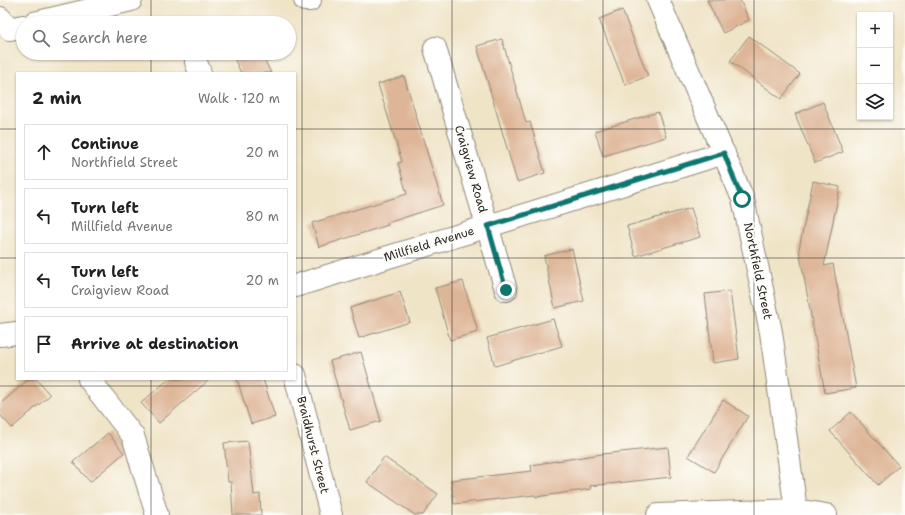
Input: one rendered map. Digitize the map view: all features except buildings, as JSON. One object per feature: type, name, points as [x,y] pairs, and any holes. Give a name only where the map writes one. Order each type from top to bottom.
[{"type":"street","points":[[64,16],[131,0]]},
{"type":"street","points":[[305,0],[310,0]]},
{"type":"street","name":"Northfield Street","points":[[658,0],[724,153],[742,199],[771,332],[796,510]]},
{"type":"street","points":[[0,18],[10,29],[16,28]]},
{"type":"street","name":"Craigview Road","points":[[435,48],[506,290]]},
{"type":"street","name":"Millfield Avenue","points":[[296,286],[724,153]]},
{"type":"street","points":[[0,335],[16,333]]},
{"type":"street","name":"Braidhurst Street","points":[[296,379],[331,515]]},
{"type":"street","points":[[90,380],[133,436],[158,515]]},
{"type":"street","points":[[664,515],[796,510],[823,515]]},
{"type":"route","points":[[506,290],[488,226],[724,153],[742,199]]}]
